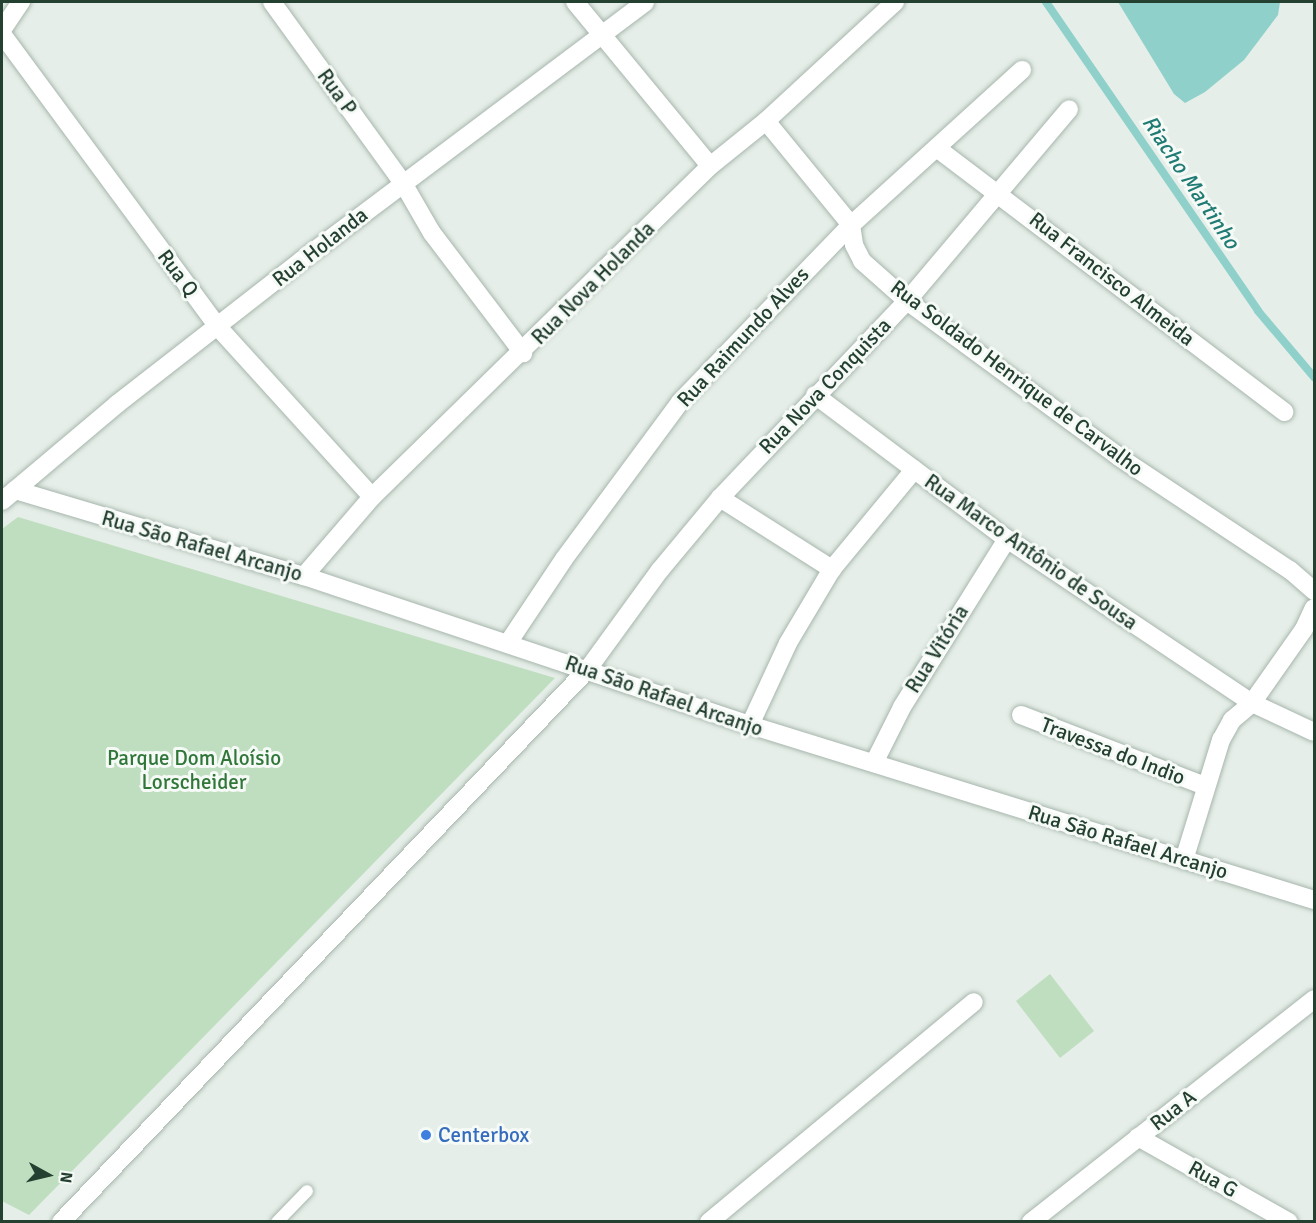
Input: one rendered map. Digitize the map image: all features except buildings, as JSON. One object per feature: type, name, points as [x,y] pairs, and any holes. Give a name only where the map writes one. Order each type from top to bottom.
[{"type":"street","points":[[2,32],[21,2]]},
{"type":"street","name":"Rua P","points":[[272,2],[403,183],[432,233],[523,353]]},
{"type":"street","points":[[575,2],[710,166]]},
{"type":"street","name":"Rua Holanda","points":[[8,495],[403,183],[645,2]]},
{"type":"street","name":"Rua Nova Holanda","points":[[304,576],[372,497],[523,353],[710,166],[766,121],[895,2]]},
{"type":"street","name":"Rua Q","points":[[2,32],[218,327],[372,497]]},
{"type":"street","name":"Rua Raimundo Alves","points":[[508,643],[564,559],[680,402],[851,225],[938,149],[1022,70]]},
{"type":"street","name":"Rua Nova Conquista","points":[[61,1221],[588,669],[660,570],[720,498],[814,394],[907,300],[1069,109]]},
{"type":"street","name":"Rua Soldado Henrique de Carvalho","points":[[766,121],[851,225],[854,245],[862,261],[907,300],[1119,457],[1290,570],[1314,591]]},
{"type":"street","name":"Rua Francisco Almeida","points":[[938,149],[998,191],[1285,412]]},
{"type":"street","name":"Rua Marco Antônio de Sousa","points":[[814,394],[1007,539],[1252,703],[1314,732]]},
{"type":"street","points":[[750,725],[788,643],[832,570],[914,470]]},
{"type":"street","name":"Rua São Rafael Arcanjo","points":[[8,495],[304,576],[750,725],[1314,900]]},
{"type":"street","points":[[720,498],[832,570]]},
{"type":"street","name":"Rua Vitória","points":[[874,763],[902,707],[1007,539]]},
{"type":"street","points":[[1184,860],[1205,786],[1233,720],[1252,703],[1314,608]]},
{"type":"street","name":"Travessa do Indio","points":[[1021,715],[1205,786]]},
{"type":"street","name":"Rua A","points":[[1031,1221],[1314,999]]},
{"type":"street","points":[[709,1221],[974,1002]]},
{"type":"street","name":"Rua G","points":[[1138,1137],[1289,1221]]},
{"type":"lane","points":[[277,1221],[307,1191]]},
{"type":"green space","name":"Parque Dom Aloísio Lorscheider","points":[[18,517],[555,678],[29,1215],[2,1201],[2,529]]},
{"type":"green space","points":[[1050,974],[1094,1031],[1060,1058],[1016,1001]]},
{"type":"water","points":[[1118,2],[1280,2],[1278,15],[1244,60],[1205,92],[1185,103],[1174,94]]},
{"type":"waterway","name":"Riacho Martinho","points":[[1046,2],[1258,311],[1314,377]]},
{"type":"place","name":"Centerbox","points":[[426,1135]]}]
